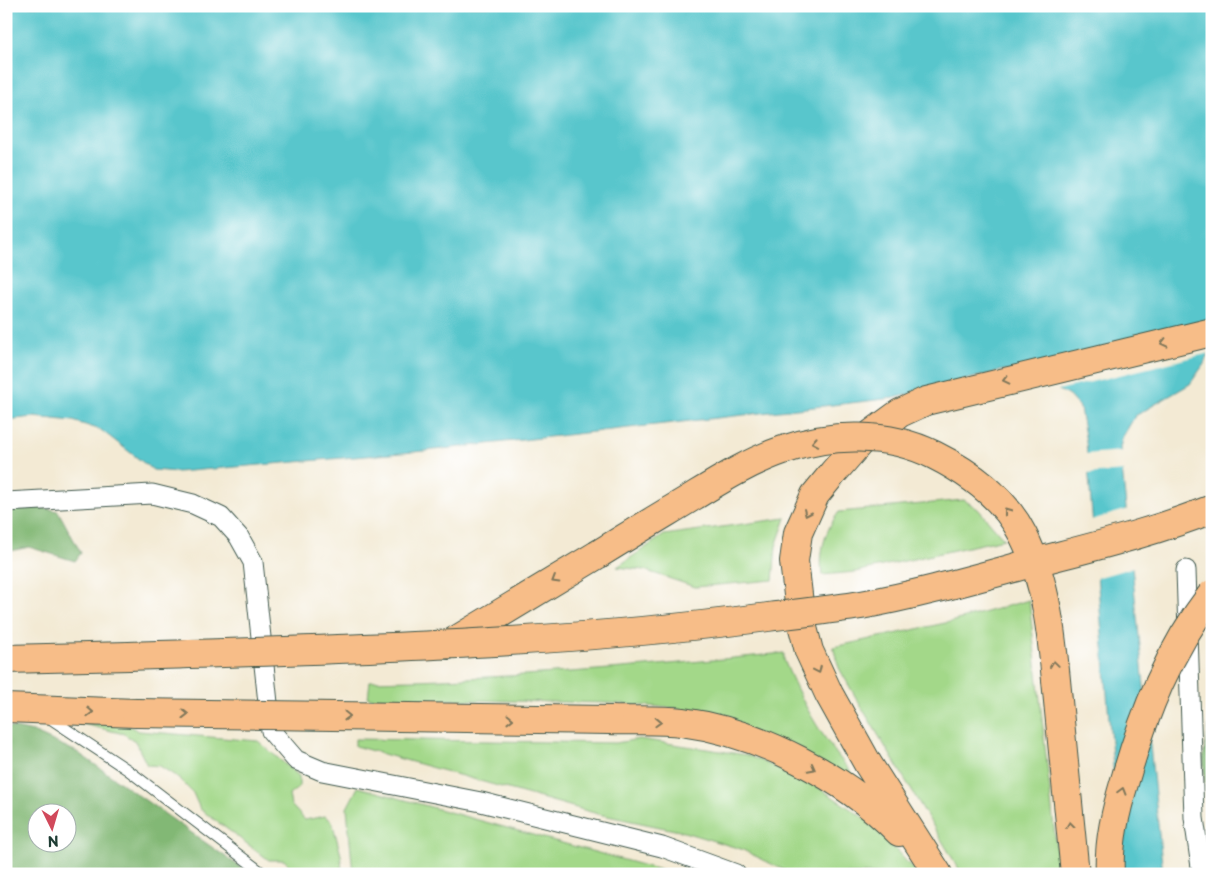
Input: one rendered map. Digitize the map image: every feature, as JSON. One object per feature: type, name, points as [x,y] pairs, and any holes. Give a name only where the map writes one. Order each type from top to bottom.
[{"type":"main road","points":[[936,871],[868,764],[829,694],[809,651],[801,620],[794,561],[798,533],[815,495],[858,443],[900,413],[926,401],[1212,332]]},
{"type":"main road","points":[[448,645],[737,470],[783,450],[848,437],[896,441],[923,450],[978,480],[1000,502],[1022,533],[1037,567],[1045,602],[1056,681],[1075,874]]},
{"type":"main road","points":[[6,659],[448,645],[610,635],[860,605],[945,586],[1096,546],[1169,526],[1212,509]]},
{"type":"main road","points":[[1110,874],[1114,819],[1142,722],[1173,655],[1196,615],[1212,594]]},
{"type":"main road","points":[[6,708],[136,714],[682,722],[730,734],[781,752],[849,790],[879,812],[936,871]]},
{"type":"street","points":[[6,502],[152,494],[193,504],[221,517],[239,537],[253,562],[271,731],[296,760],[322,771],[481,802],[662,847],[736,874]]},
{"type":"street","points":[[1186,570],[1194,818],[1202,874]]},
{"type":"lane","points":[[39,710],[71,734],[128,770],[264,874]]},
{"type":"green space","points":[[6,500],[58,511],[81,553],[75,561],[29,547],[6,552]]},
{"type":"green space","points":[[964,500],[978,509],[1004,539],[855,572],[822,575],[821,558],[824,542],[830,526],[839,512]]},
{"type":"green space","points":[[786,518],[776,546],[773,580],[695,587],[644,570],[617,567],[664,535]]},
{"type":"green space","points":[[1029,600],[1059,874],[962,874],[839,668],[833,647],[950,622]]},
{"type":"green space","points":[[784,653],[784,660],[808,710],[837,754],[861,783],[676,708],[610,703],[368,698],[370,681],[474,678],[577,672]]},
{"type":"green space","points":[[1212,712],[1212,864],[1203,758]]},
{"type":"green space","points":[[75,722],[129,726],[139,731],[258,741],[299,776],[299,787],[289,795],[291,805],[305,820],[325,816],[332,821],[341,855],[342,874],[297,874],[284,860],[269,860],[200,809],[193,793],[177,777],[160,766],[147,765],[135,741],[124,734]]},
{"type":"green space","points":[[6,726],[33,732],[77,752],[250,874],[6,874]]},
{"type":"green space","points":[[355,739],[616,743],[639,739],[747,755],[812,783],[870,822],[918,874],[792,874],[741,849],[684,832],[598,814],[355,746]]},
{"type":"green space","points":[[358,787],[675,874],[353,874],[347,808]]},
{"type":"water","points":[[6,6],[1212,6],[1212,341],[1204,364],[1190,384],[1135,416],[1122,438],[1120,448],[1163,874],[1122,874],[1086,442],[1080,408],[1069,396],[1059,390],[1004,370],[894,398],[425,451],[177,472],[153,470],[101,430],[73,421],[34,417],[6,420]]},
{"type":"pier","points":[[1212,325],[1210,353],[1054,391],[1009,374]]},
{"type":"pier","points":[[1123,451],[1125,471],[1086,474],[1085,454]]},
{"type":"pier","points":[[1129,509],[1134,567],[1096,578],[1091,520]]}]
